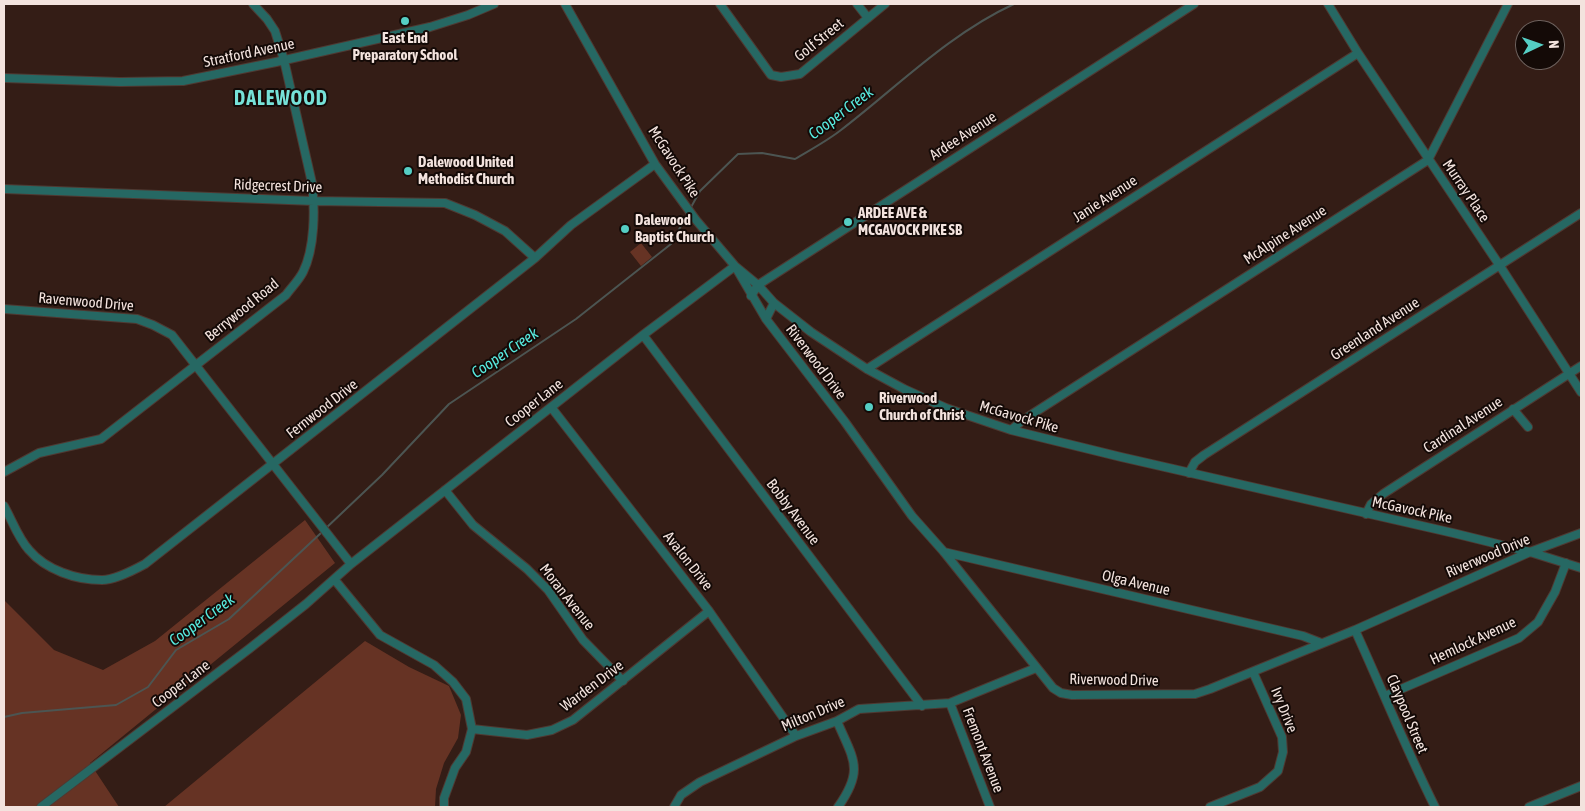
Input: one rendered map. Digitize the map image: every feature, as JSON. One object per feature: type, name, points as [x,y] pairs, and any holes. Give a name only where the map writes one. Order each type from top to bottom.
[{"type":"street","name":"Berrywood Road","points":[[4,472],[39,453],[101,439],[286,295],[303,272],[313,224],[314,201],[312,183],[284,60],[275,31],[253,4]]},
{"type":"street","name":"Stratford Avenue","points":[[4,78],[120,82],[183,81],[430,27],[468,15],[494,4]]},
{"type":"street","name":"McGavock Pike","points":[[565,4],[655,164],[678,197],[736,266],[758,285],[774,303],[811,332],[867,369],[904,389],[946,408],[1011,430],[1530,552],[1581,568]]},
{"type":"street","name":"Golf Street","points":[[720,4],[771,75],[792,76],[800,74],[886,4]]},
{"type":"street","points":[[858,4],[868,18]]},
{"type":"street","name":"Ardee Avenue","points":[[751,296],[758,285],[1194,4]]},
{"type":"street","name":"Murray Place","points":[[1328,4],[1358,53],[1500,266],[1581,392]]},
{"type":"street","points":[[1428,160],[1508,4]]},
{"type":"street","name":"Janie Avenue","points":[[867,369],[1358,53]]},
{"type":"street","name":"McAlpine Avenue","points":[[1011,430],[1023,420],[1214,296],[1428,160]]},
{"type":"street","name":"Fernwood Drive","points":[[4,506],[28,549],[45,565],[71,576],[103,580],[130,572],[145,564],[274,464],[535,258],[570,225],[655,164]]},
{"type":"street","name":"Ridgecrest Drive","points":[[4,189],[445,204],[475,214],[505,231],[535,258]]},
{"type":"street","name":"Greenland Avenue","points":[[1188,473],[1204,455],[1581,213]]},
{"type":"street","name":"Riverwood Drive","points":[[736,266],[751,296],[766,319],[845,422],[912,516],[944,552],[1036,668],[1053,688],[1062,693],[1072,695],[1195,694],[1210,690],[1355,630],[1530,552],[1581,533]]},
{"type":"street","name":"Cooper Lane","points":[[42,807],[249,650],[306,604],[351,564],[643,335],[736,266]]},
{"type":"street","name":"Riverwood Drive","points":[[766,319],[774,303]]},
{"type":"street","name":"Ravenwood Drive","points":[[4,309],[137,319],[172,335],[351,564]]},
{"type":"street","name":"Bobby Avenue","points":[[643,335],[922,706]]},
{"type":"street","name":"Cardinal Avenue","points":[[1366,514],[1371,504],[1383,494],[1581,366]]},
{"type":"street","name":"Avalon Drive","points":[[551,407],[709,611],[796,736]]},
{"type":"street","points":[[1513,409],[1528,427]]},
{"type":"street","name":"Moran Avenue","points":[[445,490],[473,525],[527,569],[548,590],[583,640],[622,681]]},
{"type":"street","name":"Olga Avenue","points":[[944,552],[1294,633],[1322,643]]},
{"type":"street","name":"Hemlock Avenue","points":[[1385,696],[1519,638],[1538,622],[1555,592],[1566,564]]},
{"type":"street","points":[[334,579],[380,635],[434,665],[453,682],[466,699],[472,729],[466,752],[455,768],[444,798],[444,807]]},
{"type":"street","name":"Warden Drive","points":[[472,729],[527,735],[552,730],[572,720],[709,611]]},
{"type":"street","name":"Claypool Street","points":[[1355,630],[1411,760],[1435,807]]},
{"type":"street","name":"Milton Drive","points":[[674,807],[681,795],[700,782],[796,736],[859,710],[950,703],[1036,668]]},
{"type":"street","name":"Ivy Drive","points":[[1210,807],[1260,787],[1278,771],[1283,752],[1282,737],[1253,672]]},
{"type":"street","name":"Fremont Avenue","points":[[950,703],[990,807]]},
{"type":"street","points":[[837,720],[853,760],[855,772],[847,795],[838,807]]},
{"type":"street","points":[[1529,807],[1581,786]]},
{"type":"shaded area","points":[[641,243],[652,257],[641,266],[630,252]]},
{"type":"shaded area","points":[[305,520],[335,563],[90,763],[119,807],[4,807],[4,600],[54,650],[103,670],[155,641]]},
{"type":"shaded area","points":[[365,641],[409,667],[449,686],[461,715],[458,738],[444,763],[436,789],[435,807],[164,807]]},
{"type":"waterway","name":"Cooper Creek","points":[[690,209],[700,191],[738,154],[762,153],[795,159],[841,130],[924,62],[967,30],[1014,4]]},
{"type":"waterway","name":"Cooper Creek","points":[[325,529],[382,475],[449,404],[576,319],[671,244],[688,213]]},
{"type":"waterway","name":"Cooper Creek","points":[[4,717],[22,713],[116,705],[148,687],[176,650],[229,619],[322,532]]},
{"type":"place","name":"East End Preparatory School","points":[[405,21]]},
{"type":"place","name":"Dalewood United Methodist Church","points":[[408,171]]},
{"type":"place","name":"ARDEE AVE & MCGAVOCK PIKE SB","points":[[848,222]]},
{"type":"place","name":"Dalewood Baptist Church","points":[[625,229]]},
{"type":"place","name":"Riverwood Church of Christ","points":[[869,407]]},
{"type":"district","name":"DALEWOOD","points":[[281,99]]}]
